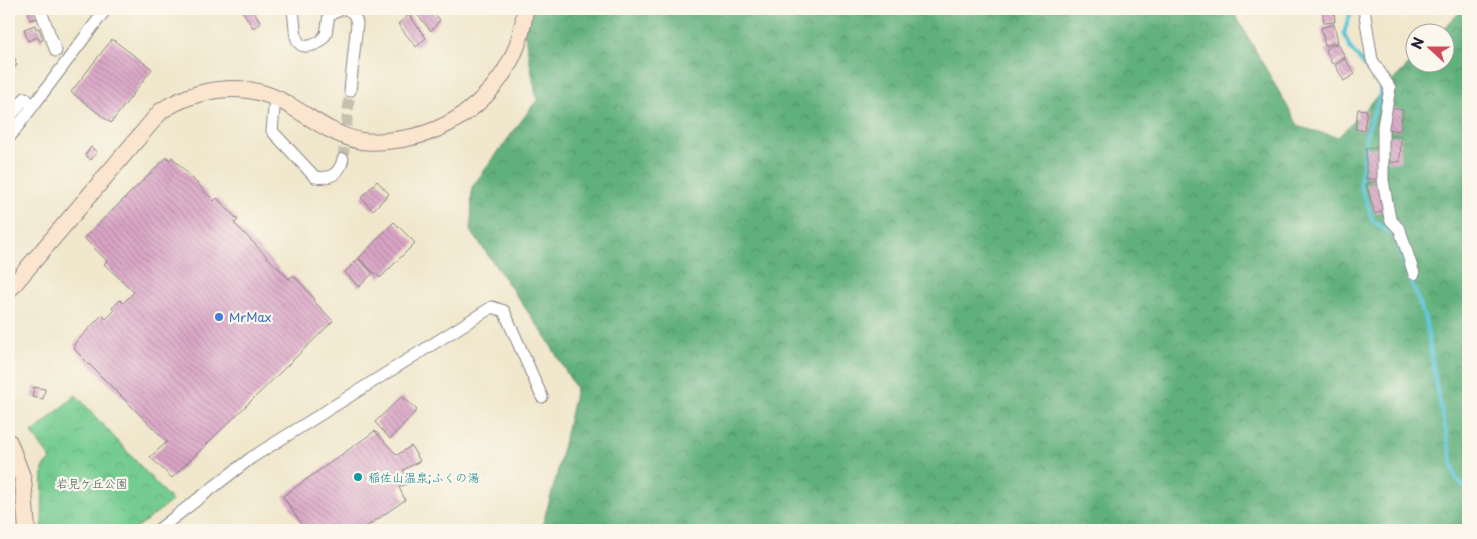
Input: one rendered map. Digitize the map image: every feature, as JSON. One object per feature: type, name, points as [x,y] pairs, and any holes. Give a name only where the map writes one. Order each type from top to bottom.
[{"type":"street","points":[[40,9],[56,51]]},
{"type":"street","points":[[9,138],[106,9]]},
{"type":"street","points":[[292,9],[295,17],[293,27],[295,38],[299,44],[306,46],[320,42],[326,34],[329,15],[342,9]]},
{"type":"street","points":[[347,9],[354,14],[357,24],[350,91]]},
{"type":"street","points":[[9,290],[161,111],[193,94],[217,90],[240,90],[275,98],[329,130],[360,140],[390,141],[434,132],[468,112],[494,87],[507,67],[519,40],[525,9]]},
{"type":"street","points":[[1364,9],[1372,60],[1390,88],[1383,126],[1383,180],[1390,219],[1400,230],[1414,274]]},
{"type":"street","points":[[9,119],[25,98],[32,106]]},
{"type":"street","points":[[275,98],[272,131],[315,177],[325,178],[333,176],[341,169],[344,159]]},
{"type":"street","points":[[158,530],[251,458],[492,307],[504,310],[542,397]]},
{"type":"street","points":[[9,442],[24,479],[27,530]]},
{"type":"green space","points":[[520,9],[1232,9],[1299,127],[1338,137],[1404,69],[1404,72],[1454,72],[1454,22],[1450,22],[1463,9],[1468,9],[1468,530],[541,530],[556,478],[576,389],[547,339],[471,231],[472,187],[537,100]]},
{"type":"green space","name":"岩見ケ丘公園","points":[[76,395],[172,501],[134,530],[42,530],[43,468],[51,459],[32,433]]},
{"type":"building","points":[[28,9],[35,9],[38,18],[30,20]]},
{"type":"building","points":[[241,9],[260,9],[254,12],[261,23],[253,28]]},
{"type":"building","points":[[382,9],[402,9],[403,11],[386,17]]},
{"type":"building","points":[[418,9],[431,9],[440,20],[431,31],[415,12]]},
{"type":"building","points":[[1322,9],[1334,9],[1335,22],[1324,23]]},
{"type":"building","points":[[409,15],[426,38],[416,47],[398,24]]},
{"type":"building","points":[[1334,24],[1338,42],[1325,46],[1321,28]]},
{"type":"building","points":[[35,25],[36,29],[39,28],[43,40],[40,41],[38,37],[28,41],[24,29]]},
{"type":"building","points":[[112,39],[152,69],[111,123],[71,92]]},
{"type":"building","points":[[1338,43],[1345,58],[1332,64],[1325,49]]},
{"type":"building","points":[[9,51],[16,60],[13,61],[17,65],[9,72]]},
{"type":"building","points":[[1345,59],[1355,74],[1344,81],[1335,65]]},
{"type":"building","points":[[1391,108],[1403,110],[1400,131],[1387,129]]},
{"type":"building","points":[[1358,109],[1367,110],[1364,131],[1355,129]]},
{"type":"building","points":[[1388,136],[1401,136],[1400,162],[1388,162]]},
{"type":"building","points":[[91,147],[97,152],[91,160],[85,155]]},
{"type":"building","points":[[1366,148],[1378,148],[1378,179],[1366,179]]},
{"type":"building","name":"MrMax","points":[[167,157],[170,160],[172,157],[214,201],[217,198],[238,220],[234,223],[289,279],[293,275],[333,321],[172,478],[150,457],[167,442],[75,350],[74,344],[102,315],[106,319],[114,311],[112,308],[120,300],[123,303],[134,292],[104,264],[107,261],[84,238]]},
{"type":"building","points":[[1379,180],[1385,210],[1375,214],[1366,184]]},
{"type":"building","points":[[377,181],[389,194],[373,210],[361,198]]},
{"type":"building","points":[[9,196],[16,203],[9,211]]},
{"type":"building","points":[[394,222],[415,243],[380,278],[359,258]]},
{"type":"building","points":[[358,259],[373,273],[359,287],[345,272]]},
{"type":"building","points":[[34,387],[45,389],[43,399],[32,397]]},
{"type":"building","points":[[402,396],[417,410],[390,439],[375,422]]},
{"type":"building","name":"稲佐山温泉;ふくの湯","points":[[375,431],[397,455],[411,446],[420,461],[403,470],[409,483],[399,487],[405,500],[362,530],[305,530],[283,496]]},
{"type":"waterway","points":[[1352,9],[1344,33],[1350,48],[1380,84],[1380,95],[1367,133],[1360,183],[1373,221],[1394,236],[1426,321],[1437,389],[1455,476],[1468,492]]},
{"type":"tunnel","points":[[343,159],[350,91]]},
{"type":"place","name":"MrMax","points":[[219,317]]},
{"type":"place","name":"稲佐山温泉;ふくの湯","points":[[358,477]]}]
